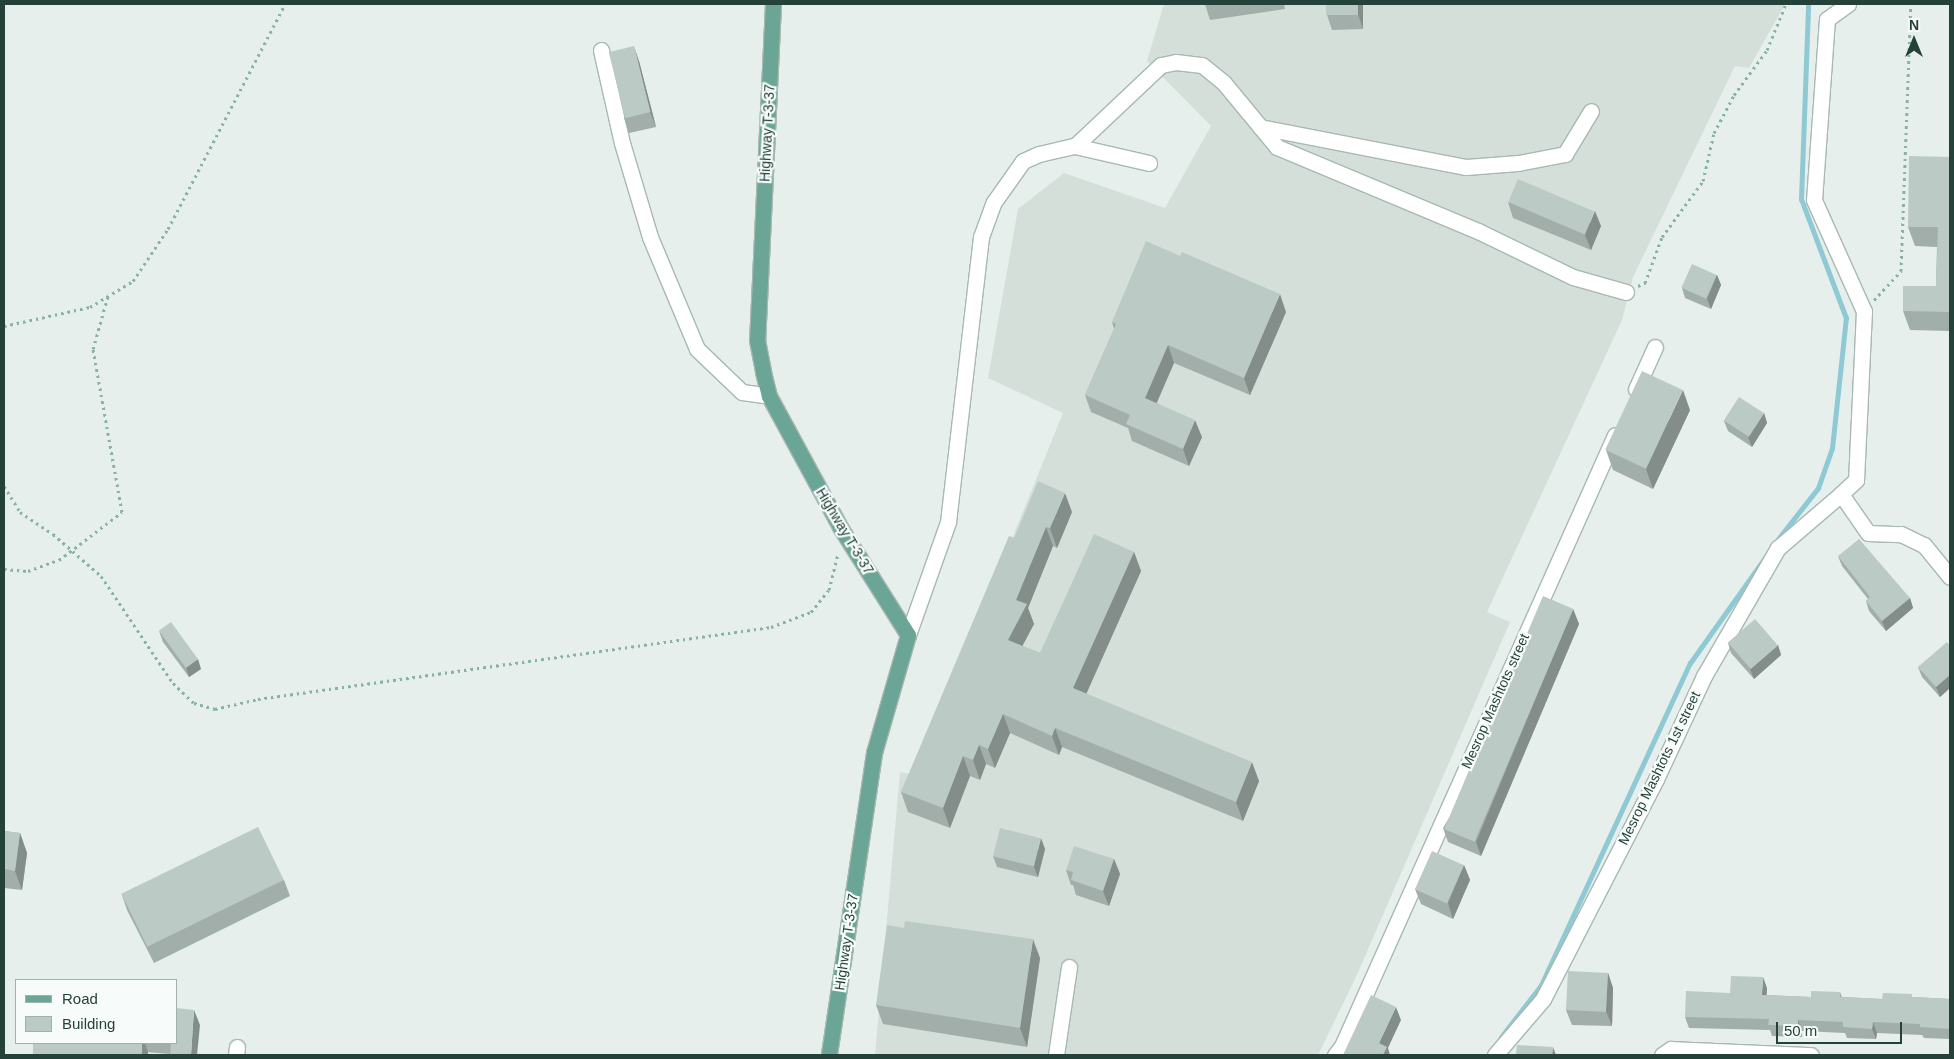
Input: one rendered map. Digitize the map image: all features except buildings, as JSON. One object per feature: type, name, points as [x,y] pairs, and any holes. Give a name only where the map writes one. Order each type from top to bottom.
[{"type":"main road","name":"Highway T-3-37","points":[[773,4],[757,340],[769,396],[840,526],[908,634],[874,753],[829,1055]]},
{"type":"street","points":[[1848,4],[1827,19],[1814,200],[1864,311]]},
{"type":"street","points":[[601,50],[622,143],[650,237],[697,349],[742,392],[769,396]]},
{"type":"street","points":[[1074,146],[1128,100],[1161,65],[1176,62],[1202,65],[1224,84],[1277,147],[1478,231],[1573,277],[1626,292]]},
{"type":"street","points":[[1260,127],[1466,166],[1518,163],[1565,154],[1590,111]]},
{"type":"street","points":[[908,634],[948,522],[981,237],[994,202],[1023,162],[1039,154],[1074,146],[1149,163]]},
{"type":"street","name":"Mesrop Mashtots 1st street","points":[[1495,1055],[1543,999],[1656,779],[1704,676],[1778,548],[1856,480],[1864,311]]},
{"type":"street","points":[[1630,401],[1655,347]]},
{"type":"street","name":"Mesrop Mashtots street","points":[[1334,1055],[1342,1046],[1622,419]]},
{"type":"street","points":[[1841,494],[1868,533],[1901,534],[1924,545],[1950,576]]},
{"type":"street","points":[[1056,1055],[1069,967]]},
{"type":"street","points":[[1662,1055],[1671,1049],[1811,1055]]},
{"type":"path","points":[[4,326],[90,306],[132,281],[168,229],[286,4]]},
{"type":"path","points":[[1626,292],[1645,283],[1662,237],[1703,181],[1714,133],[1734,95],[1767,50],[1786,4]]},
{"type":"path","points":[[1864,311],[1901,271],[1911,4]]},
{"type":"path","points":[[4,569],[28,571],[59,560],[122,512],[93,350],[108,296]]},
{"type":"path","points":[[4,486],[20,512],[72,549],[101,576],[173,683],[194,703],[215,709],[258,698],[772,627],[811,612],[829,590],[840,526]]},
{"type":"shaded area","points":[[1164,4],[1785,4],[1749,68],[1735,66],[1633,277],[1622,320],[1487,612],[1510,622],[1356,977],[1318,1055],[875,1055],[900,772],[916,775],[1063,413],[988,378],[1018,209],[1064,173],[1165,208],[1211,126],[1147,61]]},
{"type":"waterway","points":[[1778,539],[1818,488],[1832,448],[1846,318],[1801,199],[1808,4]]},
{"type":"waterway","points":[[1501,1037],[1541,985],[1690,663],[1766,556]]}]
